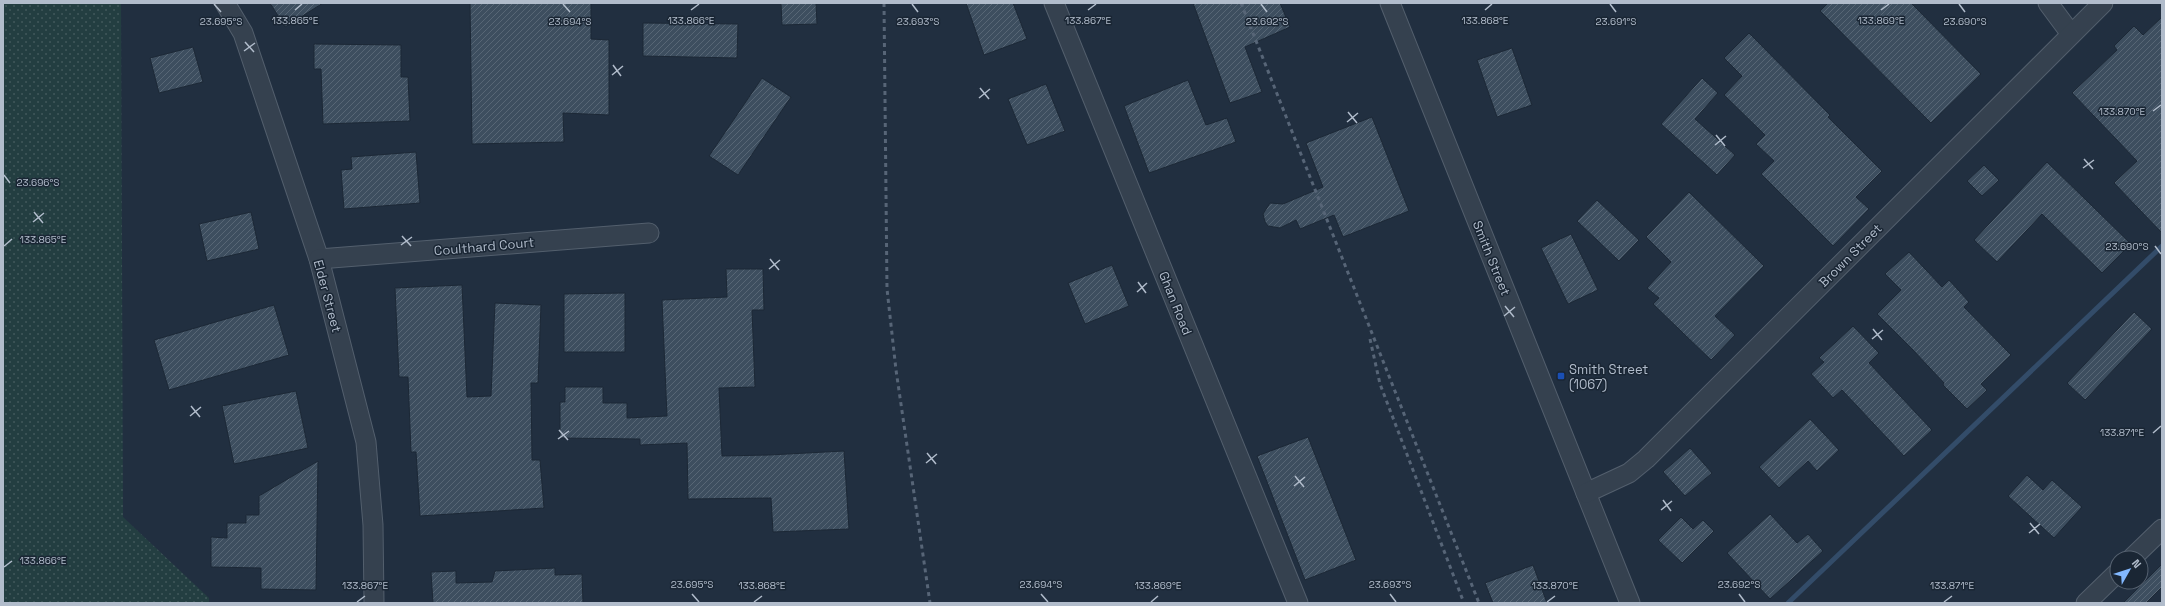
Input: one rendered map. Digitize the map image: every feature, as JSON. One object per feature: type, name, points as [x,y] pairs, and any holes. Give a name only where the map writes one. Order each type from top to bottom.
[{"type":"street","name":"Elder Street","points":[[225,3],[243,33],[319,259],[366,442],[373,525],[374,603]]},
{"type":"street","name":"Ghan Road","points":[[1054,3],[1298,603]]},
{"type":"street","name":"Smith Street","points":[[1390,3],[1630,603]]},
{"type":"street","points":[[2048,3],[2071,34]]},
{"type":"street","name":"Brown Street","points":[[1586,493],[1629,473],[1646,459],[2103,3]]},
{"type":"street","name":"Coulthard Court","points":[[319,259],[649,233]]},
{"type":"street","points":[[2140,550],[2162,529]]},
{"type":"street","points":[[2086,603],[2109,581]]},
{"type":"green space","points":[[3,3],[121,3],[123,517],[209,598],[209,603],[3,603]]},
{"type":"building","points":[[270,3],[323,3],[285,27]]},
{"type":"building","points":[[470,3],[591,3],[591,39],[609,40],[609,115],[563,113],[564,142],[472,144]]},
{"type":"building","points":[[781,3],[816,3],[817,24],[782,25]]},
{"type":"building","points":[[966,3],[1013,3],[1027,39],[984,55]]},
{"type":"building","points":[[1193,3],[1280,3],[1290,27],[1245,47],[1262,92],[1230,103]]},
{"type":"building","points":[[1828,3],[1911,3],[1981,74],[1931,123],[1820,11]]},
{"type":"building","points":[[2162,17],[2162,233],[2114,183],[2137,161],[2072,93],[2117,50],[2114,46],[2134,26],[2143,35]]},
{"type":"building","points":[[643,23],[738,24],[737,58],[643,56]]},
{"type":"building","points":[[1749,33],[1830,115],[1828,117],[1882,171],[1856,197],[1869,209],[1833,246],[1761,174],[1774,161],[1756,144],[1765,135],[1724,95],[1742,76],[1724,58]]},
{"type":"building","points":[[314,44],[401,45],[401,77],[408,77],[410,121],[323,124],[321,69],[314,69]]},
{"type":"building","points":[[193,47],[203,82],[159,93],[150,58]]},
{"type":"building","points":[[1512,48],[1532,105],[1497,117],[1477,60]]},
{"type":"building","points":[[762,78],[791,97],[738,175],[709,156]]},
{"type":"building","points":[[1702,78],[1718,93],[1695,119],[1735,155],[1717,175],[1661,124]]},
{"type":"building","points":[[1188,80],[1206,125],[1227,118],[1236,142],[1149,173],[1124,106]]},
{"type":"building","points":[[1046,84],[1065,131],[1027,145],[1008,99]]},
{"type":"building","points":[[1372,117],[1409,211],[1343,237],[1334,215],[1300,229],[1296,220],[1280,228],[1268,226],[1265,222],[1263,214],[1270,203],[1283,204],[1323,187],[1306,143]]},
{"type":"building","points":[[416,152],[420,203],[344,209],[341,170],[352,169],[351,157]]},
{"type":"building","points":[[2047,162],[2131,244],[2102,273],[2042,214],[1997,262],[1974,240]]},
{"type":"building","points":[[1984,165],[1999,180],[1982,196],[1967,181]]},
{"type":"building","points":[[1689,192],[1764,266],[1715,316],[1735,335],[1711,360],[1653,304],[1659,298],[1647,288],[1671,262],[1646,237]]},
{"type":"building","points":[[1597,200],[1639,240],[1619,261],[1577,221]]},
{"type":"building","points":[[251,212],[259,249],[207,261],[199,224]]},
{"type":"building","points":[[1571,234],[1598,290],[1568,304],[1541,248]]},
{"type":"building","points":[[1909,252],[1942,287],[1949,280],[1969,302],[1964,307],[2011,355],[1981,384],[1987,390],[1967,409],[1943,385],[1944,383],[1913,350],[1877,314],[1901,290],[1885,274]]},
{"type":"building","points":[[1112,265],[1129,306],[1085,324],[1068,283]]},
{"type":"building","points":[[726,269],[763,269],[764,310],[752,310],[755,387],[719,388],[722,456],[844,451],[849,529],[773,532],[771,498],[688,499],[687,443],[640,445],[640,439],[560,438],[560,402],[565,402],[565,387],[603,387],[603,403],[627,403],[627,418],[667,416],[662,300],[727,297]]},
{"type":"building","points":[[462,285],[467,397],[491,396],[495,303],[541,305],[538,383],[531,383],[532,460],[540,460],[544,508],[420,516],[416,452],[411,452],[408,377],[399,377],[395,288]]},
{"type":"building","points":[[625,293],[625,352],[564,352],[564,294]]},
{"type":"building","points":[[274,305],[289,355],[169,390],[154,340]]},
{"type":"building","points":[[2134,312],[2152,329],[2085,400],[2067,383]]},
{"type":"building","points":[[1853,326],[1879,353],[1869,363],[1932,430],[1904,456],[1842,390],[1833,398],[1811,374],[1824,362],[1819,358]]},
{"type":"building","points":[[296,391],[308,448],[234,464],[222,406]]},
{"type":"building","points":[[1810,419],[1839,450],[1817,471],[1808,461],[1779,488],[1759,467]]},
{"type":"building","points":[[1308,437],[1356,560],[1305,580],[1257,456]]},
{"type":"building","points":[[1690,448],[1712,473],[1685,496],[1663,472]]},
{"type":"building","points":[[318,461],[316,590],[261,589],[261,568],[211,567],[211,537],[227,538],[227,523],[246,523],[246,515],[259,515],[259,496]]},
{"type":"building","points":[[2027,475],[2043,490],[2052,480],[2082,507],[2054,538],[2008,496]]},
{"type":"building","points":[[1770,514],[1797,543],[1808,534],[1823,551],[1770,599],[1727,553]]},
{"type":"building","points":[[1681,517],[1693,529],[1703,520],[1714,531],[1682,563],[1658,540]]},
{"type":"building","points":[[2162,564],[2162,587],[2146,603],[2123,603],[2136,590],[2149,590],[2149,577]]},
{"type":"building","points":[[1533,565],[1547,603],[1493,603],[1485,583]]},
{"type":"building","points":[[555,568],[555,575],[582,574],[583,603],[433,603],[431,572],[456,571],[456,583],[492,582],[495,571]]},
{"type":"waterway","points":[[1788,603],[2162,246]]},
{"type":"railway","points":[[884,3],[887,289],[896,370],[930,603]]},
{"type":"railway","points":[[1241,3],[1479,603]]},
{"type":"railway","points":[[1370,339],[1380,384],[1464,603]]},
{"type":"place","name":"Smith Street (1067)","points":[[1561,376]]}]
